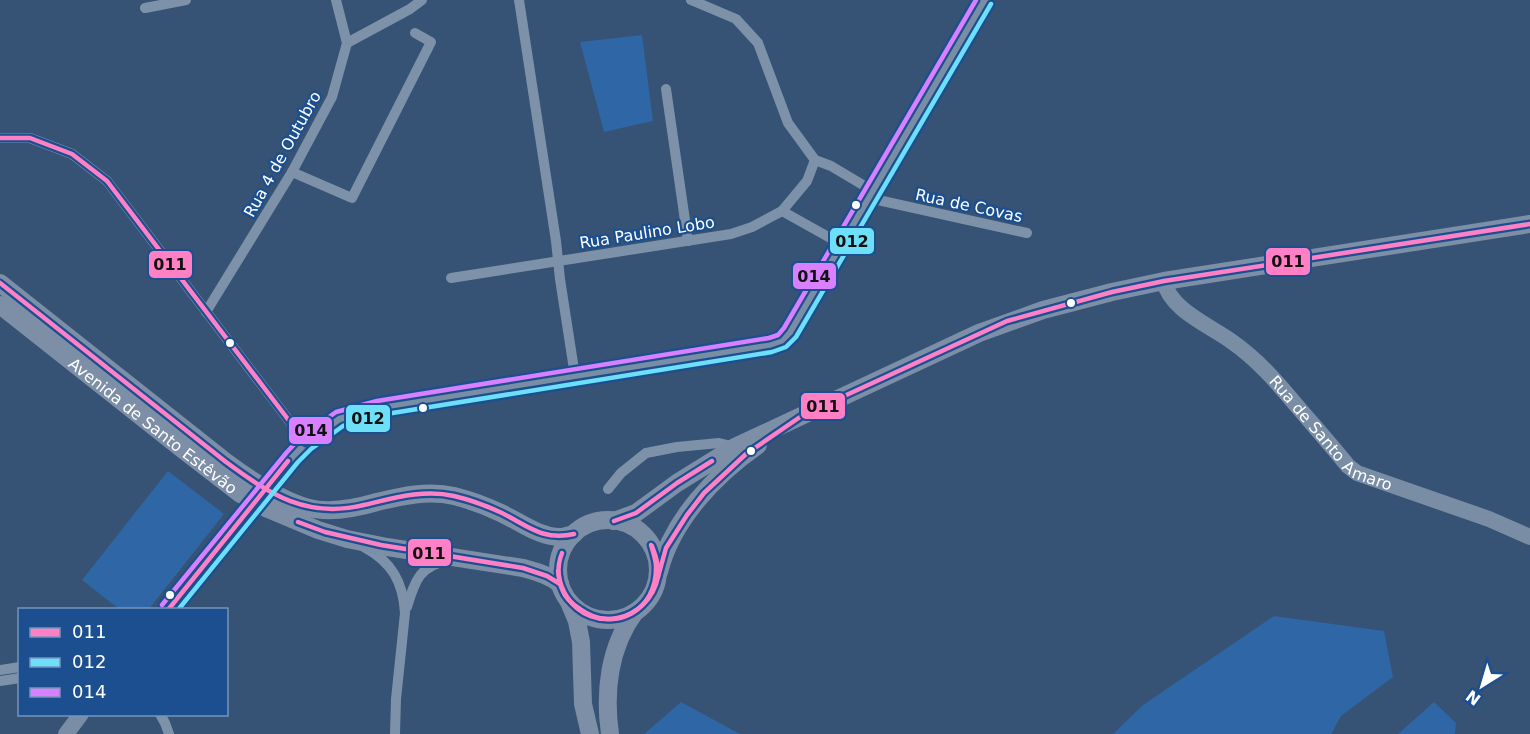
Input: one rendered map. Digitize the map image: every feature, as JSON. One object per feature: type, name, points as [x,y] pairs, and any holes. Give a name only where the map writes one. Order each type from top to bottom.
[{"type":"main road","points":[[169,608],[292,457],[306,443],[340,419],[378,408],[771,345],[782,340],[790,333],[985,0]]},
{"type":"main road","points":[[590,734],[583,705],[581,642],[577,621],[558,571],[565,545],[585,525],[628,517],[735,447],[1007,321],[1112,292],[1164,281],[1530,224]]},
{"type":"main road","name":"Rua de Santo Amaro","points":[[1164,281],[1172,300],[1182,309],[1232,342],[1259,364],[1348,466],[1357,473],[1489,519],[1530,537]]},
{"type":"main road","name":"Avenida de Santo Estêvão","points":[[0,283],[226,462],[257,483],[299,504],[313,509],[338,510],[403,496],[422,494],[452,496],[484,505],[535,531],[560,537],[574,534]]},
{"type":"main road","name":"Avenida de Santo Estêvão","points":[[0,305],[239,493],[268,509],[318,530],[347,539],[523,568],[541,573],[553,579],[565,592]]},
{"type":"main road","points":[[610,734],[607,696],[609,674],[620,637],[626,624],[654,591],[666,548],[687,515],[723,473],[746,454],[803,415]]},
{"type":"main road","points":[[614,520],[636,529],[652,546],[657,561],[658,577]]},
{"type":"main road","points":[[565,592],[579,611],[592,617],[607,620],[622,618],[635,612]]},
{"type":"main road","points":[[68,733],[80,716]]},
{"type":"street","points":[[145,8],[186,0]]},
{"type":"street","name":"Rua 4 de Outubro","points":[[206,312],[292,172],[332,97],[347,43],[336,0]]},
{"type":"street","points":[[347,43],[410,9],[422,0]]},
{"type":"street","points":[[519,0],[575,376]]},
{"type":"street","points":[[691,0],[736,19],[758,43],[788,123],[815,160]]},
{"type":"street","points":[[292,172],[352,198],[431,42],[416,33]]},
{"type":"street","points":[[666,89],[688,242]]},
{"type":"street","points":[[0,138],[30,138],[72,154],[106,181],[306,443]]},
{"type":"street","name":"Rua Paulino Lobo","points":[[451,278],[731,234],[752,227],[782,211],[807,181],[815,160]]},
{"type":"street","name":"Rua de Covas","points":[[815,160],[831,165],[878,200],[1027,233]]},
{"type":"street","points":[[782,211],[841,244]]},
{"type":"street","points":[[608,489],[621,473],[646,453],[719,443],[735,447]]},
{"type":"street","points":[[347,539],[378,556],[390,567],[400,584],[405,613]]},
{"type":"street","points":[[395,734],[396,699],[405,613],[416,580],[432,565],[459,558]]},
{"type":"street","points":[[0,670],[18,667]]},
{"type":"street","points":[[0,681],[18,678]]},
{"type":"street","points":[[161,716],[171,734]]},
{"type":"street","points":[[170,716],[172,721],[171,734]]},
{"type":"shaded area","points":[[642,35],[653,121],[604,132],[580,42]]},
{"type":"shaded area","points":[[168,471],[224,514],[150,608],[118,608],[82,580]]},
{"type":"shaded area","points":[[1274,616],[1384,631],[1393,677],[1341,716],[1331,734],[1113,734],[1143,705]]},
{"type":"shaded area","points":[[681,702],[740,734],[644,734]]},
{"type":"shaded area","points":[[1434,702],[1456,723],[1455,734],[1398,734]]},
{"type":"transit line","name":"014","points":[[162,605],[287,452],[301,437],[336,412],[377,401],[778,335],[976,0]]},
{"type":"transit line","name":"012","points":[[180,608],[298,462],[311,449],[343,426],[380,415],[772,352],[786,347],[796,337],[991,4]]},
{"type":"transit line","name":"011","points":[[0,138],[30,138],[72,154],[107,181],[306,443]]},
{"type":"transit line","name":"011","points":[[658,577],[666,548],[687,515],[704,493],[746,454],[803,415],[1007,321],[1112,292],[1164,281],[1530,224]]},
{"type":"transit line","name":"011","points":[[0,283],[226,462],[259,485],[290,501],[325,509],[344,509],[409,495],[443,494],[485,506],[544,534],[553,536],[574,534]]},
{"type":"transit line","name":"011","points":[[170,608],[288,461]]},
{"type":"transit line","name":"011","points":[[614,521],[636,513],[712,461]]},
{"type":"transit line","name":"011","points":[[298,522],[325,532],[381,545],[523,568],[547,576],[560,584]]},
{"type":"transit line","name":"011","points":[[558,571],[563,592],[574,605],[593,616],[607,619],[620,618],[632,614],[642,606],[649,595],[656,567],[651,545]]},
{"type":"transit line","name":"011","points":[[562,553],[559,575],[567,597],[578,609],[590,616],[604,619],[618,618],[632,613],[644,604],[653,592],[658,569],[652,546]]}]
